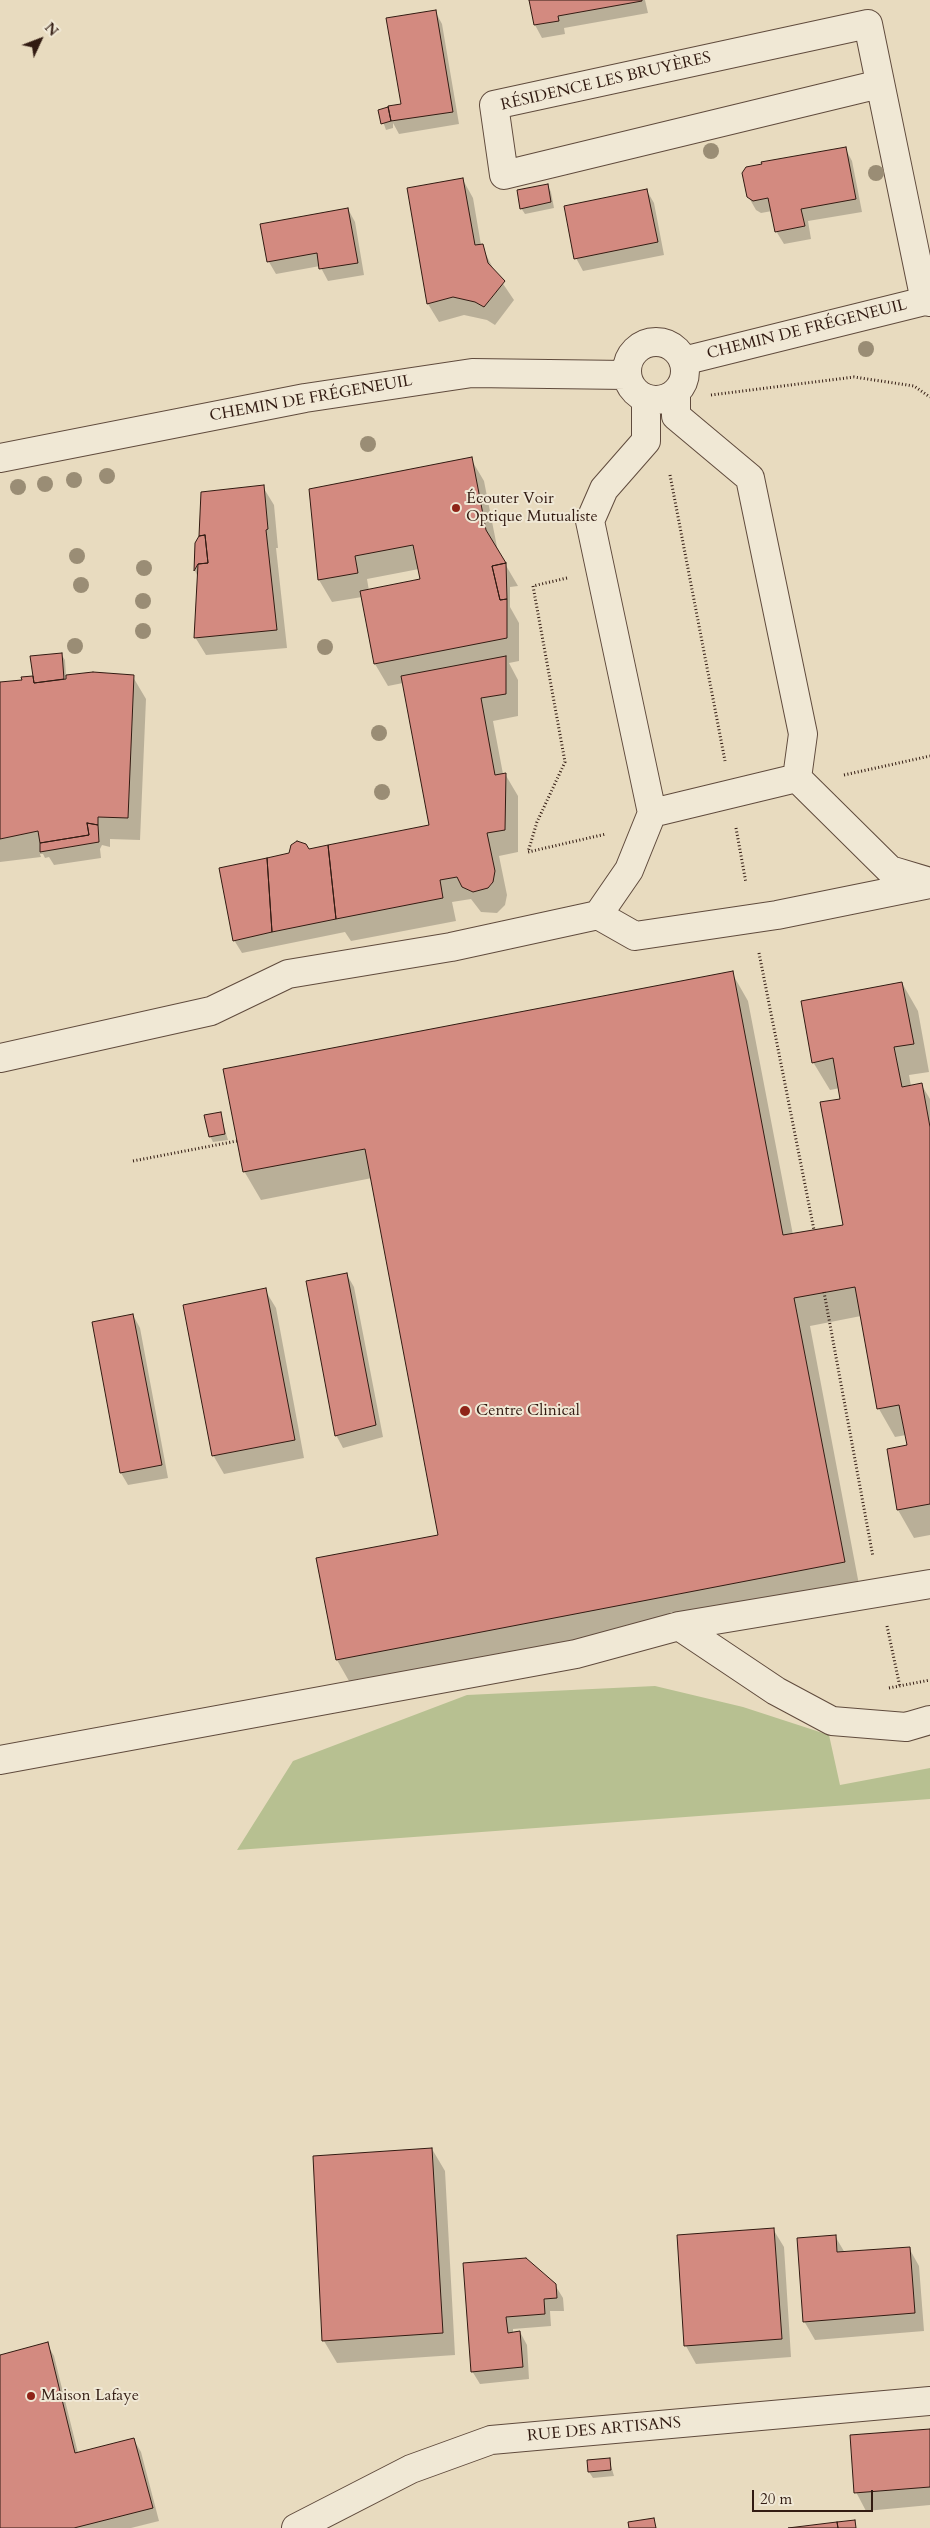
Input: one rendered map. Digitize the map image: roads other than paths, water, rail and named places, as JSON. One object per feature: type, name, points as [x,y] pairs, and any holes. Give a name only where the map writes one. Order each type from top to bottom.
[{"type":"street","name":"RÉSIDENCE LES BRUYÈRES","points":[[880,84],[504,175],[494,106],[868,24],[927,302]]},
{"type":"street","name":"CHEMIN DE FRÉGENEUIL","points":[[684,361],[927,302]]},
{"type":"street","points":[[676,404],[685,378],[684,361],[678,352],[668,345],[659,342],[644,344],[631,355],[627,364],[626,375],[630,387],[646,399],[676,404],[750,478],[803,734],[797,778]]},
{"type":"street","name":"CHEMIN DE FRÉGENEUIL","points":[[0,458],[304,398],[472,373],[626,375]]},
{"type":"street","points":[[598,915],[629,870],[652,812],[590,521],[604,488],[646,441],[646,399]]},
{"type":"street","points":[[652,812],[797,778]]},
{"type":"street","points":[[797,778],[890,870],[930,883]]},
{"type":"street","points":[[0,1058],[211,1012],[288,974],[451,947],[598,915],[635,936],[752,919],[930,883]]},
{"type":"street","points":[[0,1760],[576,1654],[679,1626],[930,1584]]},
{"type":"street","points":[[679,1626],[776,1691],[832,1721],[906,1727],[930,1720]]},
{"type":"street","name":"RUE DES ARTISANS","points":[[296,2528],[410,2468],[491,2440],[930,2400]]},
{"type":"place","name":"Écouter Voir Optique Mutualiste","points":[[456,508]]},
{"type":"place","name":"Centre Clinical","points":[[465,1411]]},
{"type":"place","name":"Maison Lafaye","points":[[31,2396]]}]
